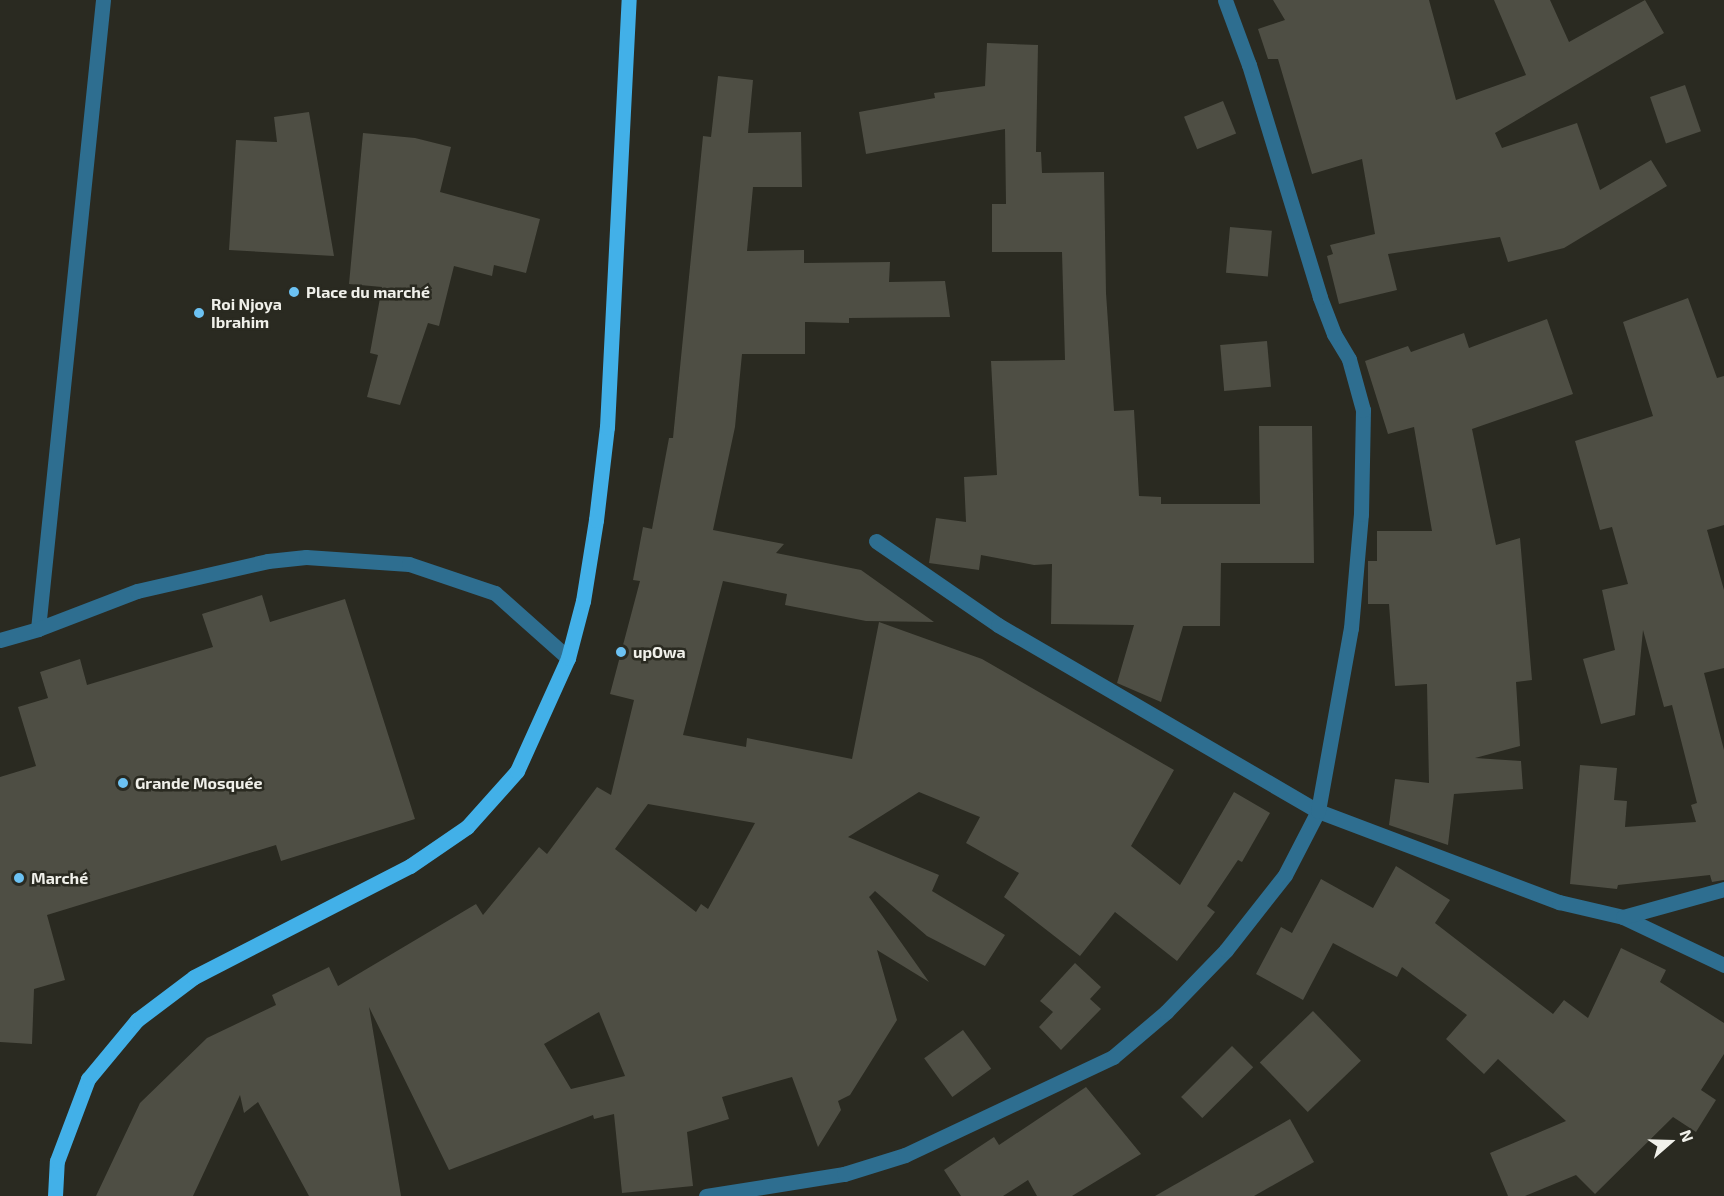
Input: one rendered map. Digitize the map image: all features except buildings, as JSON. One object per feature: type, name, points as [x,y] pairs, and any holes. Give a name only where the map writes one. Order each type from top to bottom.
[{"type":"main road","points":[[55,1196],[57,1161],[88,1079],[137,1020],[194,977],[410,866],[467,827],[517,771],[568,658],[583,601],[607,427],[629,0]]},
{"type":"street","points":[[38,629],[103,0]]},
{"type":"street","points":[[706,1196],[844,1174],[905,1155],[1113,1057],[1166,1012],[1226,950],[1285,875],[1318,811],[1351,628],[1361,504],[1363,410],[1349,359],[1334,334],[1320,297],[1250,65],[1225,0]]},
{"type":"street","points":[[876,541],[998,625],[1318,811],[1559,902],[1623,917],[1724,965]]},
{"type":"street","points":[[0,640],[38,629],[137,591],[268,561],[306,557],[409,564],[495,593],[568,658]]},
{"type":"street","points":[[1623,917],[1724,889]]},
{"type":"place","name":"Place du marché","points":[[294,292]]},
{"type":"place","name":"Roi Njoya Ibrahim","points":[[199,313]]},
{"type":"place","name":"upOwa","points":[[621,652]]},
{"type":"place","name":"Grande Mosquée","points":[[123,783]]},
{"type":"place","name":"Marché","points":[[19,878]]}]
